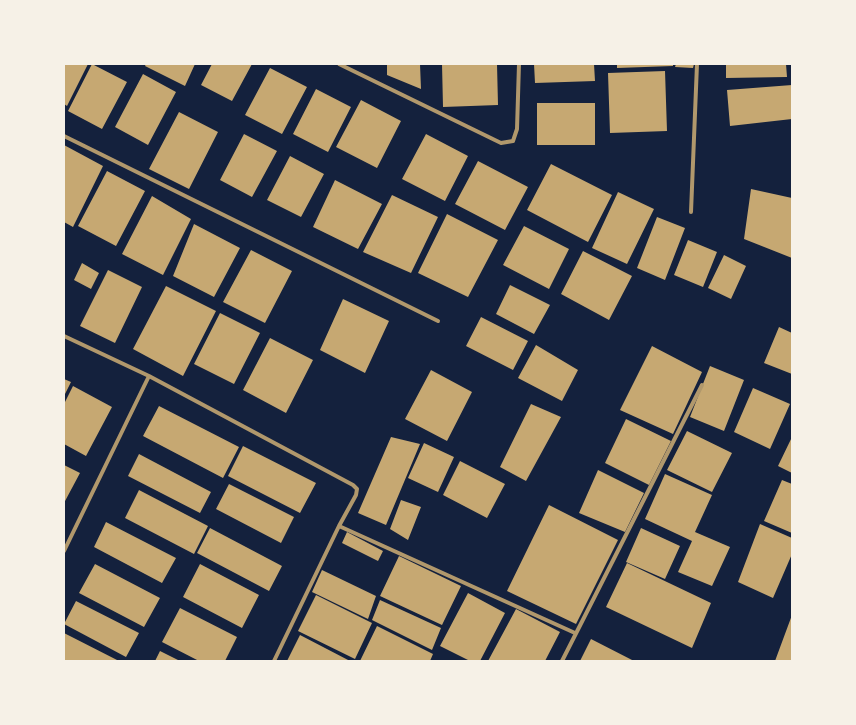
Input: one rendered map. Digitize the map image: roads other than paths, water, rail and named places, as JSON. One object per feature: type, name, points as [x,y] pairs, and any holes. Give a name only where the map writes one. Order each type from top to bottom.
[{"type":"street","points":[[339,64],[501,143],[513,141],[517,129],[519,64]]},
{"type":"street","points":[[692,212],[697,64]]},
{"type":"street","points":[[64,136],[438,322]]},
{"type":"street","points":[[64,336],[149,376],[353,485],[357,489],[356,495],[339,526],[274,661]]},
{"type":"street","points":[[64,551],[149,376]]},
{"type":"street","points":[[562,661],[702,385]]},
{"type":"street","points":[[339,526],[575,633]]}]
